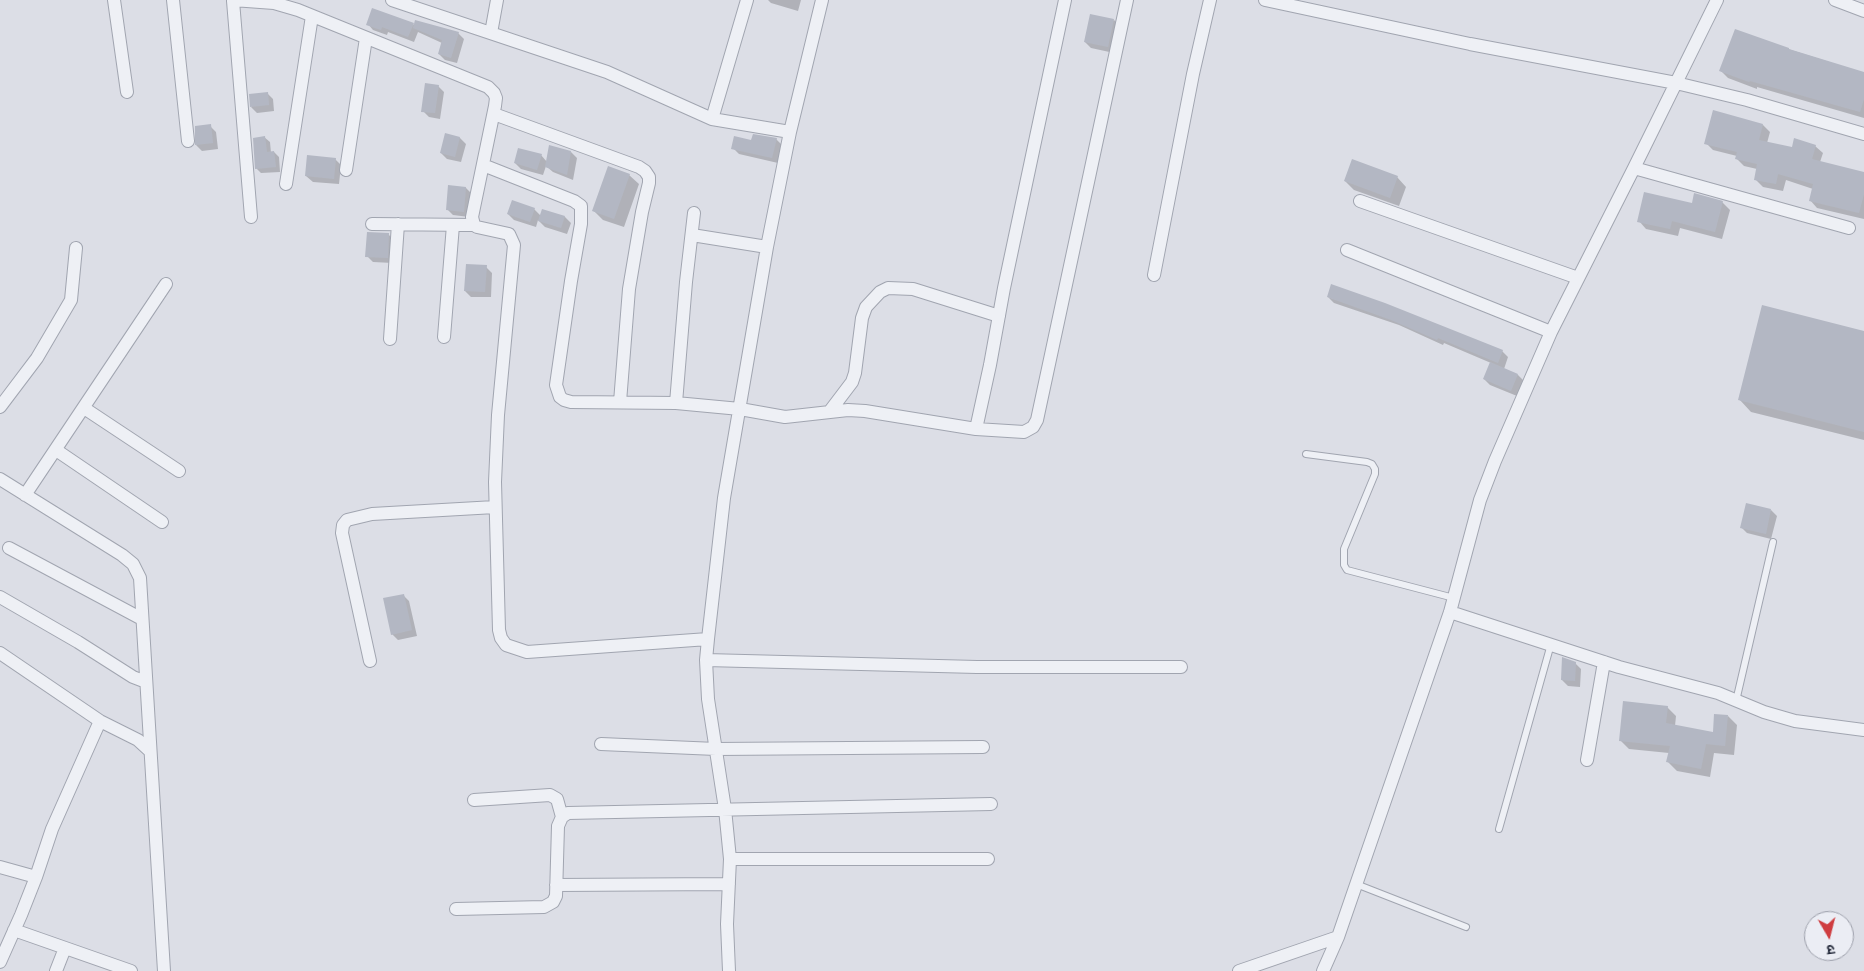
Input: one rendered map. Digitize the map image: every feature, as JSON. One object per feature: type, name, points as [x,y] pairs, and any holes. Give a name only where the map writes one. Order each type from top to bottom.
[{"type":"street","points":[[114,0],[127,92]]},
{"type":"street","points":[[173,0],[188,141]]},
{"type":"street","points":[[392,0],[607,72],[712,119],[790,132]]},
{"type":"street","points":[[491,33],[497,0]]},
{"type":"street","points":[[712,119],[747,0]]},
{"type":"street","points":[[729,971],[730,859],[725,809],[708,699],[706,660],[708,638],[717,548],[767,247],[790,132],[822,0]]},
{"type":"street","points":[[976,429],[1065,0]]},
{"type":"street","points":[[482,165],[574,201],[581,206],[581,224],[556,385],[560,397],[564,400],[571,402],[676,403],[740,409],[785,416],[865,411],[976,429],[1024,432],[1033,427],[1036,420],[1127,0]]},
{"type":"street","points":[[1154,275],[1193,74],[1210,0]]},
{"type":"street","points":[[1265,0],[1470,44],[1676,83],[1747,100],[1864,134]]},
{"type":"street","points":[[1322,971],[1338,937],[1450,612],[1480,500],[1495,462],[1551,332],[1717,0]]},
{"type":"street","points":[[1835,0],[1864,11]]},
{"type":"street","points":[[251,217],[233,1],[274,3],[312,16],[488,87],[496,98],[472,212],[474,225]]},
{"type":"street","points":[[286,184],[312,16]]},
{"type":"street","points":[[346,170],[366,38]]},
{"type":"street","points":[[494,114],[639,167],[646,171],[649,177],[629,289],[620,402]]},
{"type":"street","points":[[1634,168],[1849,228]]},
{"type":"street","points":[[1360,201],[1578,278]]},
{"type":"street","points":[[676,403],[694,213]]},
{"type":"street","points":[[372,224],[474,225],[509,234],[514,245],[498,415],[495,507],[499,630],[506,645],[526,652],[708,638]]},
{"type":"street","points":[[390,338],[398,224]]},
{"type":"street","points":[[444,336],[452,224]]},
{"type":"street","points":[[692,236],[767,247]]},
{"type":"street","points":[[0,407],[36,358],[71,300],[76,248]]},
{"type":"street","points":[[1347,250],[1551,332]]},
{"type":"street","points":[[25,495],[166,284]]},
{"type":"street","points":[[830,412],[852,382],[855,373],[862,318],[866,307],[880,292],[888,288],[913,289],[999,316]]},
{"type":"street","points":[[84,408],[179,471]]},
{"type":"street","points":[[56,450],[162,522]]},
{"type":"street","points":[[0,479],[133,564],[140,578],[164,944],[164,971]]},
{"type":"street","points":[[370,661],[342,533],[343,525],[347,520],[372,514],[495,507]]},
{"type":"street","points":[[9,548],[142,619]]},
{"type":"street","points":[[0,597],[78,642],[133,677],[146,682]]},
{"type":"street","points":[[1450,612],[1604,662],[1696,687],[1764,712],[1795,721],[1864,730]]},
{"type":"street","points":[[0,653],[100,721],[138,740],[150,751]]},
{"type":"street","points":[[706,660],[977,668],[1181,666]]},
{"type":"street","points":[[1587,760],[1604,662]]},
{"type":"street","points":[[0,962],[36,877],[52,829],[100,721]]},
{"type":"street","points":[[601,744],[716,750],[983,747]]},
{"type":"street","points":[[474,800],[550,795],[557,799],[562,817]]},
{"type":"street","points":[[456,909],[544,908],[553,902],[556,885],[558,826],[562,817],[568,813],[991,804]]},
{"type":"street","points":[[730,859],[988,859]]},
{"type":"street","points":[[0,867],[36,877]]},
{"type":"street","points":[[556,885],[729,884]]},
{"type":"street","points":[[14,930],[131,971]]},
{"type":"street","points":[[1239,971],[1338,937]]},
{"type":"street","points":[[56,971],[65,948]]},
{"type":"lane","points":[[1306,454],[1367,462],[1372,464],[1375,469],[1375,474],[1344,549],[1344,565],[1347,570],[1454,598]]},
{"type":"lane","points":[[1736,701],[1773,542]]},
{"type":"lane","points":[[1499,829],[1551,644]]},
{"type":"lane","points":[[1356,884],[1466,927]]},
{"type":"building","points":[[372,8],[414,23],[408,37],[382,27],[381,30],[366,25]]},
{"type":"building","points":[[1090,14],[1114,19],[1108,47],[1084,42]]},
{"type":"building","points":[[415,20],[459,32],[451,58],[438,54],[442,40],[413,28]]},
{"type":"building","points":[[1735,29],[1789,49],[1864,72],[1864,99],[1860,112],[1749,82],[1719,71]]},
{"type":"building","points":[[425,83],[439,85],[435,113],[421,112]]},
{"type":"building","points":[[268,92],[269,105],[250,107],[249,94]]},
{"type":"building","points":[[1713,110],[1763,124],[1759,140],[1792,147],[1794,138],[1816,145],[1812,159],[1864,172],[1864,194],[1859,213],[1809,201],[1813,184],[1778,174],[1776,184],[1754,180],[1757,164],[1735,159],[1737,152],[1704,144]]},
{"type":"building","points":[[211,124],[213,143],[195,145],[195,126]]},
{"type":"building","points":[[445,133],[460,137],[455,157],[440,153]]},
{"type":"building","points":[[753,134],[777,138],[772,158],[731,149],[734,136],[751,140]]},
{"type":"building","points":[[265,136],[267,152],[274,151],[276,167],[255,169],[253,138]]},
{"type":"building","points":[[549,145],[571,151],[567,175],[545,167]]},
{"type":"building","points":[[518,148],[542,154],[537,170],[514,163]]},
{"type":"building","points":[[307,155],[336,158],[334,179],[305,176]]},
{"type":"building","points":[[1352,159],[1398,176],[1390,198],[1344,181]]},
{"type":"building","points":[[608,166],[630,174],[614,219],[592,211]]},
{"type":"building","points":[[448,185],[466,187],[464,212],[446,210]]},
{"type":"building","points":[[1644,192],[1692,203],[1694,193],[1723,201],[1715,232],[1672,221],[1670,229],[1637,222]]},
{"type":"building","points":[[512,200],[535,208],[530,222],[507,214]]},
{"type":"building","points":[[542,209],[565,216],[561,228],[538,221]]},
{"type":"building","points":[[367,232],[389,233],[388,258],[365,257]]},
{"type":"building","points":[[466,264],[487,265],[485,292],[464,291]]},
{"type":"building","points":[[1331,284],[1385,303],[1503,350],[1498,363],[1438,338],[1437,340],[1391,320],[1327,297]]},
{"type":"building","points":[[1762,305],[1864,331],[1864,432],[1738,400]]},
{"type":"building","points":[[1490,362],[1518,374],[1511,391],[1483,379]]},
{"type":"building","points":[[1746,503],[1771,509],[1766,534],[1740,528]]},
{"type":"building","points":[[404,594],[412,630],[391,635],[383,598]]},
{"type":"building","points":[[1562,657],[1576,662],[1575,681],[1561,680]]},
{"type":"building","points":[[1623,701],[1668,706],[1666,723],[1713,732],[1714,714],[1728,715],[1725,746],[1706,744],[1701,769],[1666,762],[1670,746],[1619,741]]}]
